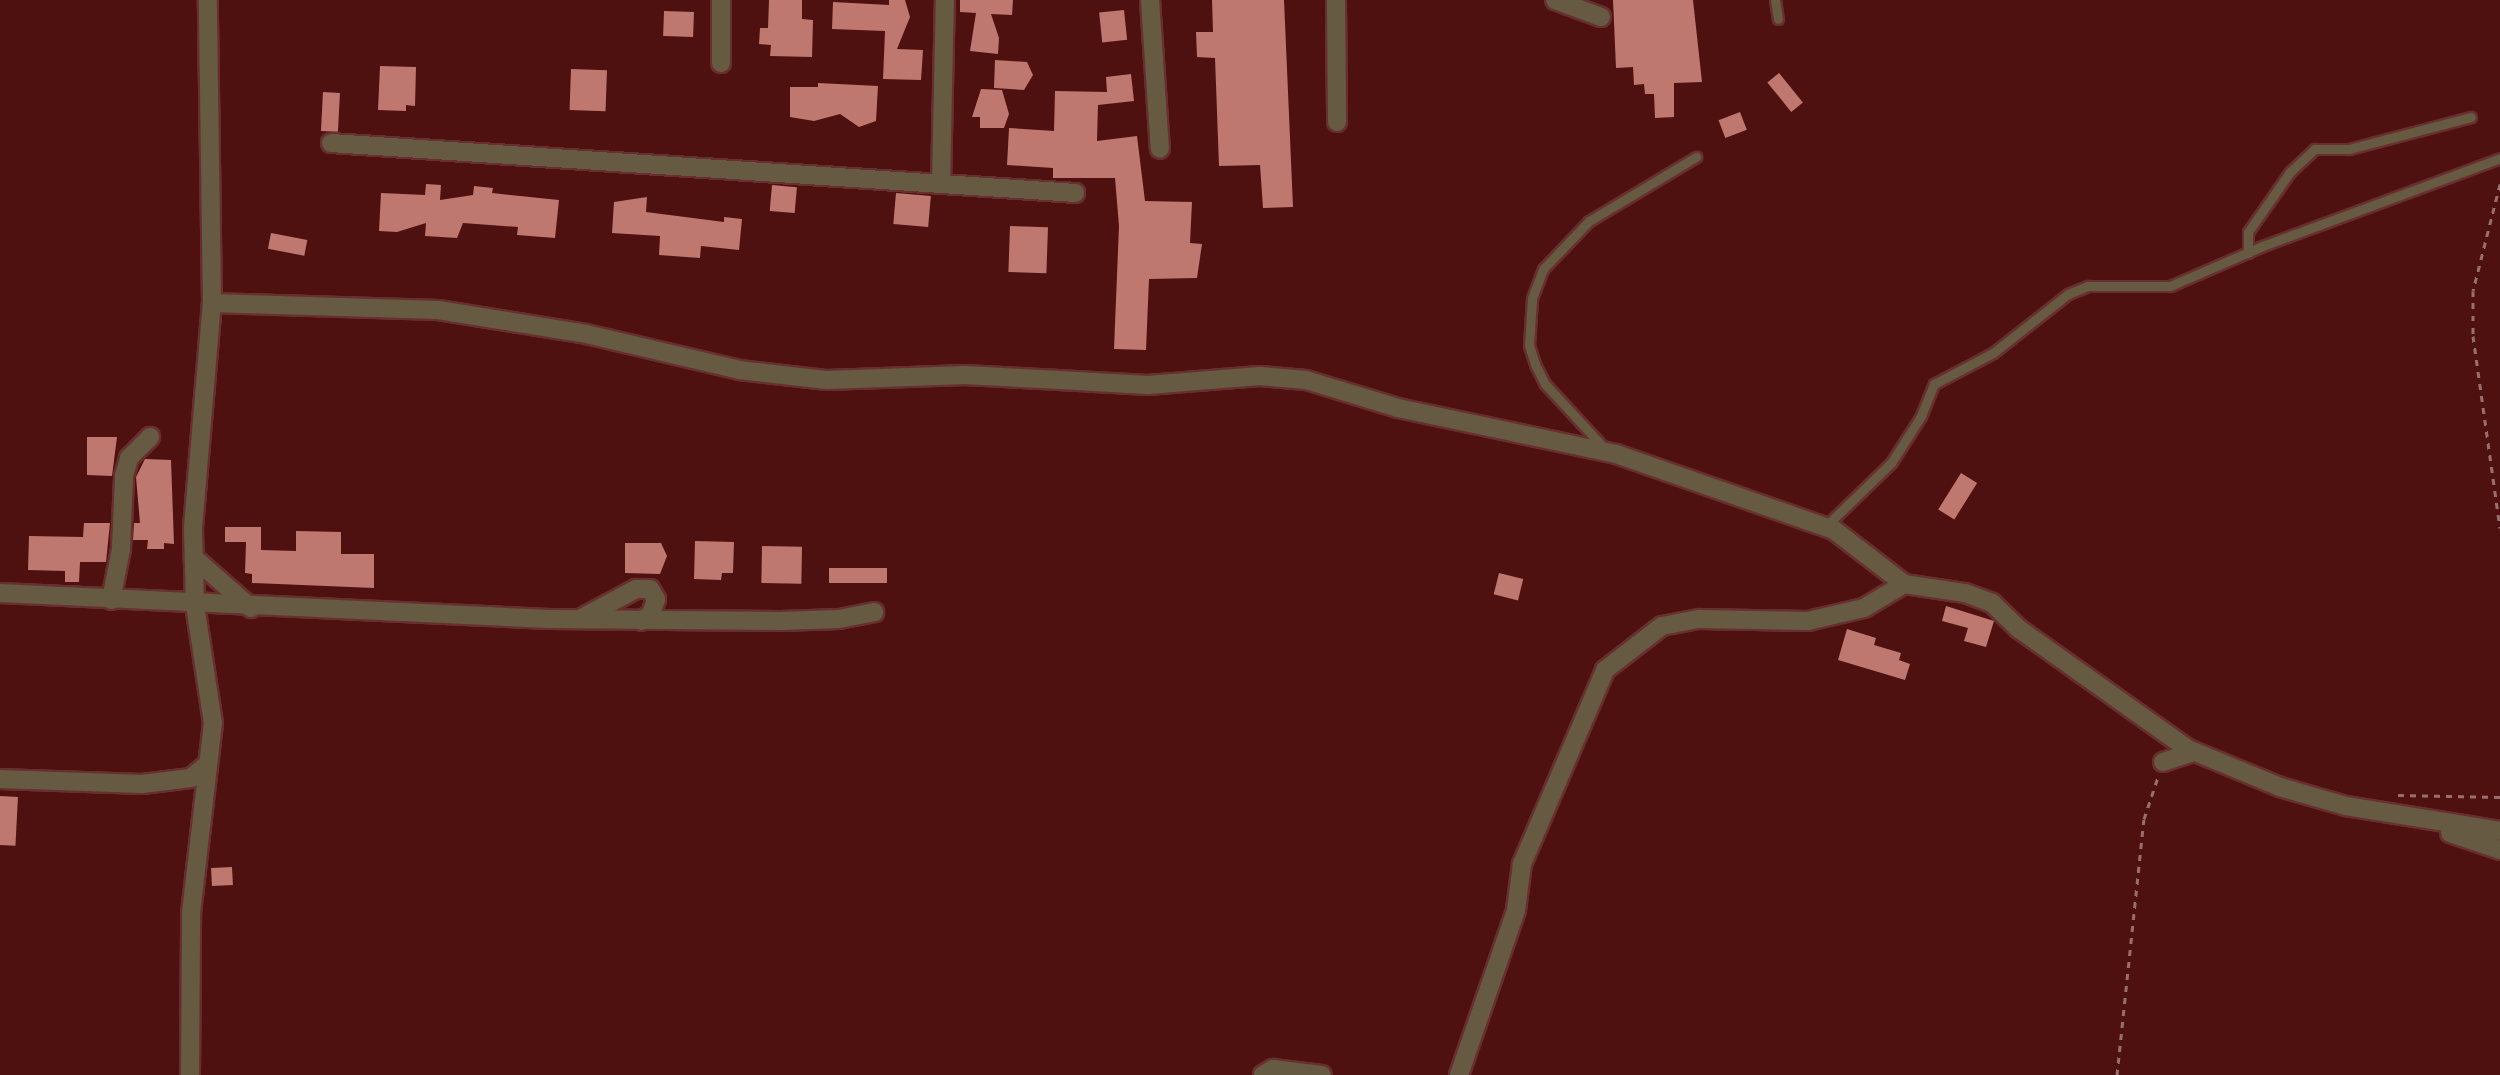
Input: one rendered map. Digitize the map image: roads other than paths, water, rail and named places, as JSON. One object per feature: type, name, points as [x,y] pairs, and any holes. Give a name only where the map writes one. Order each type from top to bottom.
[{"type":"street","points":[[0,779],[142,784],[191,778],[204,767],[212,753],[213,723],[195,606],[194,558],[196,446],[212,303],[208,0]]},
{"type":"street","points":[[721,0],[721,63]]},
{"type":"street","points":[[941,184],[945,0]]},
{"type":"street","points":[[1150,0],[1160,149]]},
{"type":"street","points":[[1336,0],[1337,122]]},
{"type":"street","points":[[1555,0],[1601,17]]},
{"type":"street","points":[[331,143],[1075,193]]},
{"type":"street","points":[[212,303],[438,310],[586,334],[739,370],[827,380],[965,375],[1148,385],[1260,376],[1306,380],[1398,408],[1608,452],[1834,530],[1904,584],[1965,593],[1992,603],[2019,629],[2194,752],[2270,783],[2500,850]]},
{"type":"street","points":[[111,600],[121,549],[124,476],[129,458],[150,437]]},
{"type":"street","points":[[194,558],[251,608]]},
{"type":"street","points":[[1459,1075],[1516,910],[1522,864],[1605,670],[1662,626],[1699,619],[1808,621],[1864,608],[1904,584]]},
{"type":"street","points":[[579,620],[636,589],[650,589],[656,599],[651,614],[641,621]]},
{"type":"street","points":[[0,593],[195,606],[579,620],[839,619],[874,612]]},
{"type":"street","points":[[2163,762],[2194,752]]},
{"type":"street","points":[[190,1075],[191,913],[204,767]]},
{"type":"street","points":[[2346,806],[2500,831]]},
{"type":"street","points":[[1263,1075],[1273,1069],[1322,1075]]},
{"type":"lane","points":[[1775,0],[1778,19]]},
{"type":"lane","points":[[2248,253],[2248,232],[2290,172],[2315,149],[2349,149],[2471,117]]},
{"type":"lane","points":[[1608,452],[1545,384],[1535,364],[1529,345],[1532,298],[1543,269],[1589,221],[1696,157]]},
{"type":"lane","points":[[1820,527],[1835,521],[1891,463],[1921,416],[1934,384],[1993,353],[2068,294],[2088,286],[2170,286],[2248,253],[2500,158]]}]
